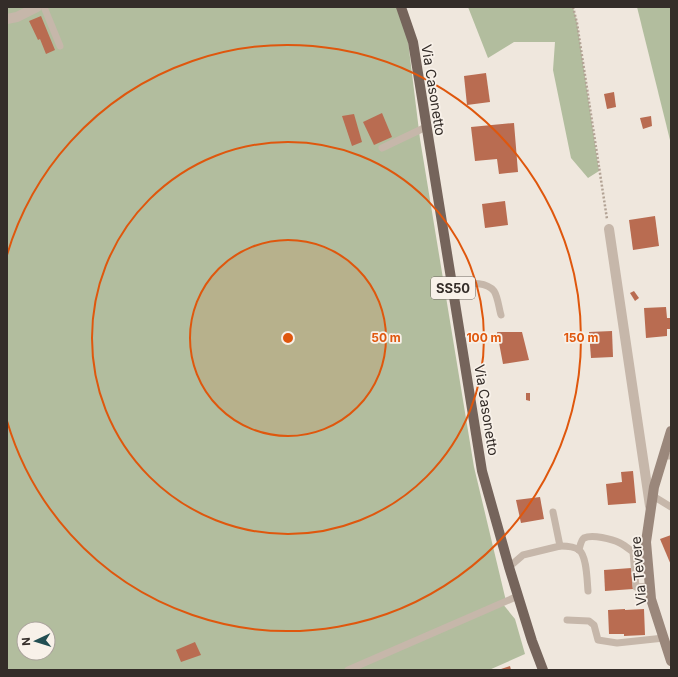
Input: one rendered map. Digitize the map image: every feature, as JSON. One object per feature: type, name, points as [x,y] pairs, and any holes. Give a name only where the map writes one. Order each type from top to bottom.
[{"type":"main road","name":"Via Casonetto","points":[[401,7],[412,42],[482,471],[509,567],[532,641],[543,670]]},
{"type":"main road","name":"Via Tevere","points":[[671,431],[667,456],[653,496],[646,542],[651,599],[671,661]]},
{"type":"street","points":[[7,19],[17,17],[37,7]]},
{"type":"street","points":[[609,230],[651,510]]},
{"type":"lane","points":[[44,7],[60,46]]},
{"type":"lane","points":[[382,148],[426,127]]},
{"type":"lane","points":[[452,284],[471,283],[488,286],[494,292],[501,315]]},
{"type":"lane","points":[[653,496],[671,507]]},
{"type":"lane","points":[[553,512],[560,546]]},
{"type":"lane","points":[[579,550],[581,541],[588,537],[600,537],[620,543],[633,552],[636,587],[650,586]]},
{"type":"lane","points":[[509,567],[523,555],[560,546],[570,546],[579,550],[584,558],[588,591]]},
{"type":"lane","points":[[348,670],[518,596]]},
{"type":"lane","points":[[567,620],[589,621],[594,625],[598,640],[617,643],[664,638]]},
{"type":"path","points":[[572,7],[577,23],[609,230]]},
{"type":"green space","points":[[7,7],[399,7],[408,41],[420,139],[474,467],[506,601],[502,603],[515,619],[525,654],[489,670],[7,670]]},
{"type":"green space","points":[[468,7],[573,7],[577,23],[599,171],[588,178],[571,158],[553,70],[555,42],[514,42],[488,58]]},
{"type":"green space","points":[[637,7],[671,7],[671,144]]},
{"type":"building","points":[[41,16],[55,50],[46,54],[40,39],[38,40],[29,21]]},
{"type":"building","points":[[486,73],[490,102],[467,105],[464,76]]},
{"type":"building","points":[[614,92],[616,107],[607,109],[604,94]]},
{"type":"building","points":[[382,113],[392,137],[374,145],[363,122]]},
{"type":"building","points":[[354,114],[362,142],[352,146],[342,116]]},
{"type":"building","points":[[651,116],[652,126],[643,129],[640,118]]},
{"type":"building","points":[[514,123],[518,172],[499,174],[497,159],[475,161],[471,127]]},
{"type":"building","points":[[505,201],[508,225],[485,228],[482,204]]},
{"type":"building","points":[[655,216],[659,246],[633,250],[629,220]]},
{"type":"building","points":[[634,291],[639,298],[635,301],[630,293]]},
{"type":"building","points":[[666,307],[667,318],[670,318],[671,329],[667,329],[667,336],[646,338],[644,308]]},
{"type":"building","points":[[612,331],[613,357],[591,358],[589,332]]},
{"type":"building","points":[[497,332],[522,332],[529,360],[503,364]]},
{"type":"building","points":[[526,393],[530,393],[530,401],[526,400]]},
{"type":"building","points":[[633,471],[636,503],[608,505],[606,484],[622,482],[621,472]]},
{"type":"building","points":[[540,497],[544,519],[521,523],[516,500]]},
{"type":"building","points":[[671,535],[671,565],[660,539]]},
{"type":"building","points":[[631,568],[633,589],[605,591],[604,570]]},
{"type":"building","points":[[644,609],[645,635],[624,636],[624,634],[609,634],[608,610]]},
{"type":"building","points":[[195,642],[201,655],[181,662],[176,650]]},
{"type":"building","points":[[510,666],[511,670],[498,670]]}]
